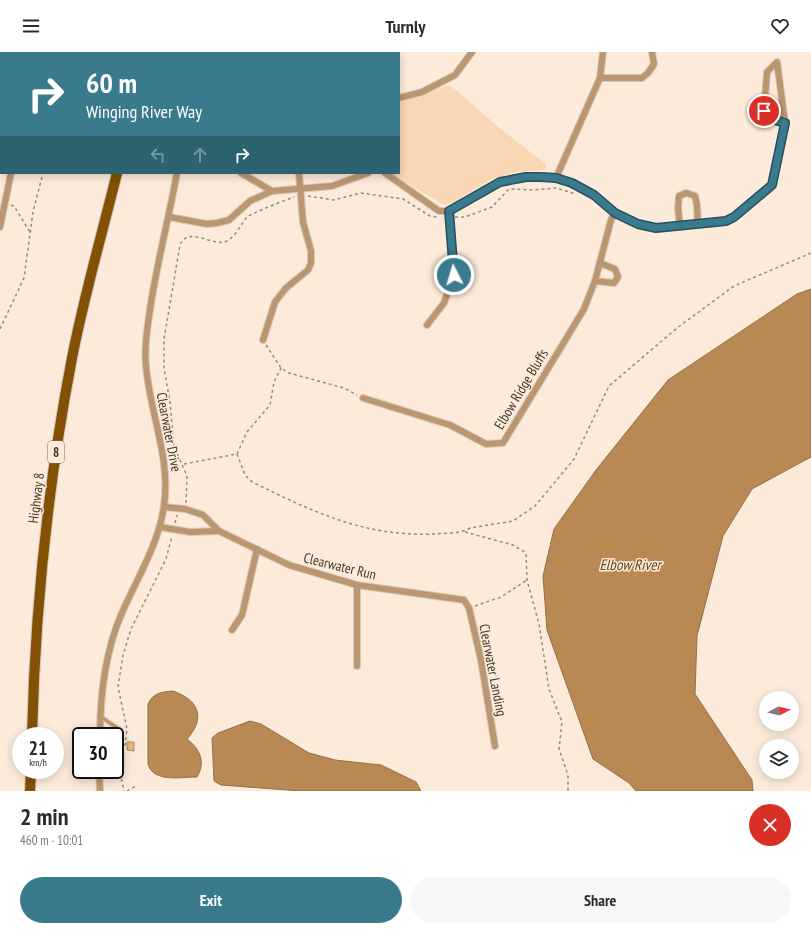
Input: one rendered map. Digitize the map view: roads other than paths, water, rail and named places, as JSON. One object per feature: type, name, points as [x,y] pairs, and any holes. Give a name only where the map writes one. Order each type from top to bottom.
[{"type":"main road","name":"Highway 8","points":[[32,727],[36,640],[42,560],[53,470],[72,356],[117,174]]},
{"type":"main road","points":[[30,791],[31,779]]},
{"type":"street","points":[[400,98],[422,92],[455,75],[472,52]]},
{"type":"street","points":[[556,178],[600,78],[603,52]]},
{"type":"street","points":[[600,78],[642,78],[648,73],[654,64],[652,52]]},
{"type":"street","points":[[385,174],[440,211],[449,211],[500,182],[526,177],[556,178],[572,183],[594,195],[615,213],[638,224],[656,228],[698,225],[726,221],[734,217],[772,185],[785,123],[777,62],[767,72],[764,111],[768,118],[785,123]]},
{"type":"street","points":[[0,227],[5,204],[3,196],[11,174]]},
{"type":"street","name":"Clearwater Drive","points":[[100,727],[108,652],[120,617],[160,527],[164,507],[166,481],[164,458],[150,393],[146,366],[146,335],[155,277],[169,217],[177,174]]},
{"type":"street","points":[[243,174],[272,191]]},
{"type":"street","points":[[262,340],[275,302],[286,288],[308,270],[312,263],[311,251],[304,230],[299,174]]},
{"type":"street","points":[[169,217],[207,224],[217,223],[229,220],[250,201],[272,191],[332,186],[365,174]]},
{"type":"street","points":[[680,227],[678,208],[679,196],[686,192],[695,196],[698,225]]},
{"type":"street","points":[[427,326],[444,303],[454,275],[449,211]]},
{"type":"street","name":"Elbow Ridge Bluffs","points":[[363,398],[450,425],[486,444],[503,442],[584,309],[595,281],[611,220],[615,213]]},
{"type":"street","points":[[595,281],[611,284],[614,283],[618,276],[615,269],[600,263]]},
{"type":"street","name":"Clearwater Run","points":[[164,507],[185,509],[203,515],[219,531],[289,565],[357,585],[464,600]]},
{"type":"street","name":"Clearwater Run","points":[[160,527],[190,532],[219,531]]},
{"type":"street","points":[[232,630],[242,615],[257,549]]},
{"type":"street","points":[[357,585],[357,666]]},
{"type":"street","name":"Clearwater Landing","points":[[464,600],[469,608],[495,746]]},
{"type":"street","points":[[99,779],[100,791]]},
{"type":"lane","points":[[100,716],[116,727]]},
{"type":"water","name":"Elbow River","points":[[811,289],[811,457],[752,489],[723,536],[697,636],[695,694],[752,780],[753,791],[636,791],[629,783],[593,759],[547,630],[543,576],[554,529],[596,470],[668,380],[797,294]]},
{"type":"water","points":[[173,691],[189,699],[197,710],[198,717],[196,724],[187,739],[192,743],[200,756],[201,766],[197,777],[169,778],[156,774],[151,770],[148,764],[148,704],[155,695]]},
{"type":"water","points":[[250,721],[261,724],[309,753],[335,760],[381,765],[416,782],[421,791],[301,791],[221,785],[214,781],[212,738],[218,733]]}]
